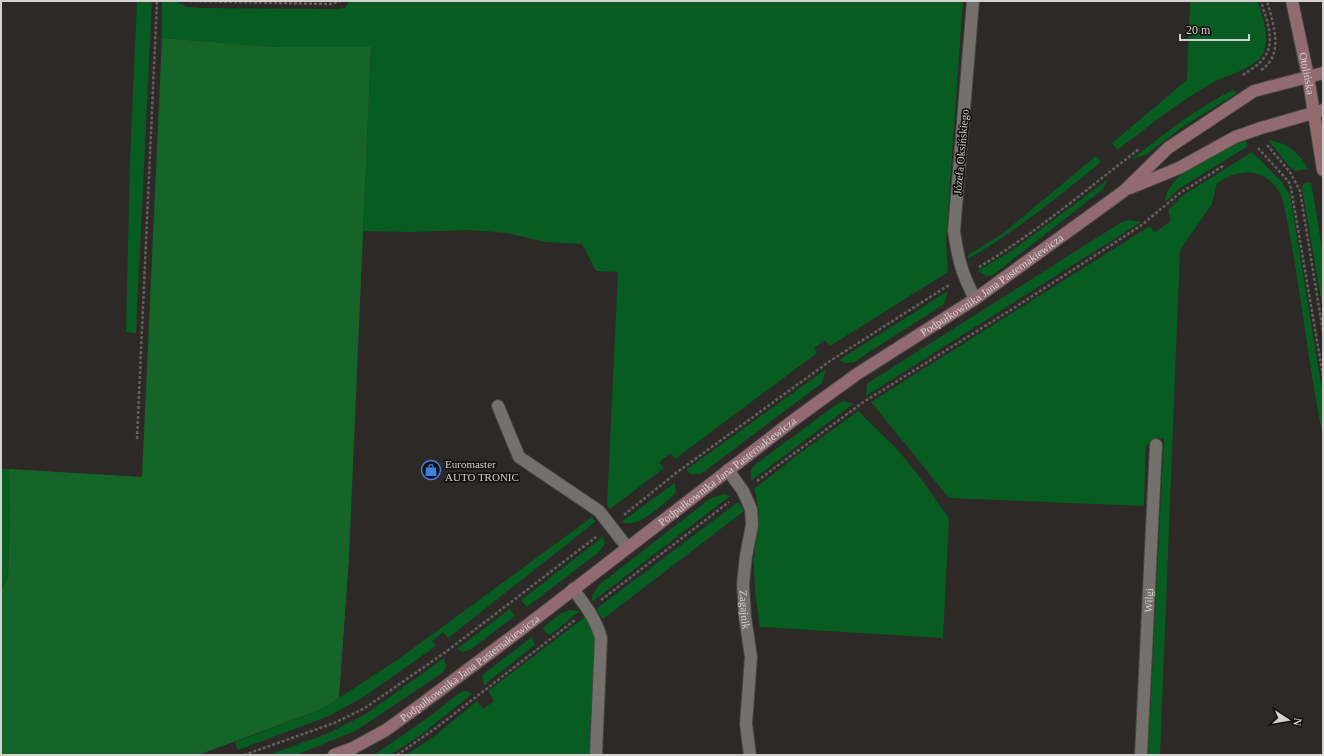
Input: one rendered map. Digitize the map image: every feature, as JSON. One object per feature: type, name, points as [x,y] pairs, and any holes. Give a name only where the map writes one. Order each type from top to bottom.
[{"type":"street","name":"Józefa Oksińskiego","points":[[973,1],[954,231],[957,254],[963,276],[975,299]]},
{"type":"street","name":"Otolińska","points":[[1292,1],[1308,76],[1319,112],[1323,170]]},
{"type":"street","name":"Podpułkownika Jana Pasternakiewicza","points":[[334,755],[353,748],[386,730],[524,628],[627,547],[795,419],[857,374],[975,299],[1124,190],[1168,148],[1254,91],[1323,73]]},
{"type":"street","name":"Podpułkownika Jana Pasternakiewicza","points":[[1124,190],[1179,168],[1235,137],[1261,128],[1319,112]]},
{"type":"street","points":[[498,406],[519,457],[599,511],[627,547]]},
{"type":"street","name":"Wilgi","points":[[1141,755],[1156,445]]},
{"type":"street","name":"Zagajnik","points":[[728,470],[743,491],[751,509],[743,584],[745,617],[751,657],[746,724],[750,755]]},
{"type":"street","points":[[573,589],[589,609],[597,623],[601,638],[596,755]]},
{"type":"path","points":[[137,439],[157,1]]},
{"type":"path","points":[[189,1],[330,4],[341,1]]},
{"type":"path","points":[[1242,76],[1262,61],[1270,42],[1270,34],[1261,1]]},
{"type":"path","points":[[1250,77],[1269,62],[1276,45],[1274,29],[1267,1]]},
{"type":"path","points":[[1247,72],[1254,91]]},
{"type":"path","points":[[1261,128],[1266,144],[1290,172],[1300,191],[1323,332]]},
{"type":"path","points":[[244,755],[334,723],[365,708],[447,651],[676,473],[830,361],[1003,252],[1142,146]]},
{"type":"path","points":[[1257,146],[1260,152],[1289,182],[1291,188],[1323,376]]},
{"type":"path","points":[[397,755],[436,728],[743,491],[862,403],[1122,238],[1143,224],[1180,193],[1224,165]]},
{"type":"green space","points":[[137,1],[152,1],[136,333],[126,332],[130,160]]},
{"type":"green space","points":[[162,1],[175,1],[187,7],[203,8],[336,9],[345,8],[349,1],[963,1],[946,240],[948,272],[830,346],[825,340],[814,348],[817,353],[675,459],[671,453],[659,462],[664,468],[610,509],[607,506],[618,272],[596,271],[582,244],[546,242],[507,233],[470,230],[411,232],[363,231],[371,47],[276,47],[162,38]]},
{"type":"green space","points":[[1190,1],[1258,1],[1266,32],[1266,45],[1264,51],[1256,62],[1218,80],[1192,95],[1117,150],[1112,143],[1187,80]]},
{"type":"green space","points":[[162,38],[276,47],[371,47],[349,558],[339,698],[322,709],[198,755],[1,755],[1,590],[8,577],[10,518],[9,469],[142,477]]},
{"type":"green space","points":[[1233,90],[1237,93],[1184,126],[1147,154],[1131,160],[1193,113]]},
{"type":"green space","points":[[1245,140],[1248,146],[1180,188],[1165,202],[1168,191],[1175,181],[1185,172],[1223,150]]},
{"type":"green space","points":[[1268,140],[1281,143],[1292,149],[1301,158],[1308,169],[1296,171],[1289,166]]},
{"type":"green space","points":[[1252,152],[1282,182],[1290,195],[1323,396],[1323,437],[1283,200],[1280,193],[1271,181],[1259,174],[1244,173],[1229,176],[1217,183],[1212,204],[1180,250],[1160,755],[1148,755],[1164,438],[1156,438],[1146,446],[1144,506],[949,498],[871,402],[1150,226],[1155,232],[1171,221],[1168,210],[1182,196]]},
{"type":"green space","points":[[1096,156],[1101,162],[1053,201],[1020,225],[968,259],[968,255],[1002,234]]},
{"type":"green space","points":[[1107,180],[1103,189],[993,275],[987,276],[977,271],[1013,250]]},
{"type":"green space","points":[[1311,182],[1323,254],[1323,310],[1302,188],[1304,183]]},
{"type":"green space","points":[[1128,220],[1141,222],[866,396],[867,384],[871,381],[1120,223]]},
{"type":"green space","points":[[948,291],[944,304],[854,362],[844,363],[839,360]]},
{"type":"green space","points":[[826,369],[822,383],[701,474],[690,474],[686,470]]},
{"type":"green space","points":[[843,401],[853,404],[751,481],[751,470],[756,464]]},
{"type":"green space","points":[[858,411],[896,448],[916,472],[949,518],[943,638],[760,627],[754,574],[758,510],[754,489],[800,453]]},
{"type":"green space","points":[[1,469],[9,469],[10,518],[8,577],[1,590]]},
{"type":"green space","points":[[675,483],[676,491],[673,496],[648,515],[635,522],[621,522]]},
{"type":"green space","points":[[725,494],[730,496],[592,602],[592,596],[600,584],[711,498]]},
{"type":"green space","points":[[738,502],[744,511],[603,619],[596,609]]},
{"type":"green space","points":[[592,517],[595,522],[448,638],[443,632],[432,641],[436,646],[365,696],[329,716],[238,750],[235,742],[322,709],[400,658]]},
{"type":"green space","points":[[603,537],[605,543],[600,551],[527,607],[521,600]]},
{"type":"green space","points":[[510,609],[515,616],[470,650],[462,652],[457,649]]},
{"type":"green space","points":[[569,610],[580,611],[550,635],[546,633],[543,628],[560,614]]},
{"type":"green space","points":[[585,617],[595,638],[592,755],[406,755],[436,735],[477,701],[483,709],[494,701],[488,691]]},
{"type":"green space","points":[[532,637],[535,645],[484,685],[482,678],[485,673]]},
{"type":"green space","points":[[444,658],[446,666],[442,673],[355,731],[296,755],[269,755],[329,733],[366,714]]},
{"type":"green space","points":[[462,691],[467,691],[472,694],[422,734],[392,754],[374,755],[429,717]]},
{"type":"place","name":"Euromaster AUTO TRONIC","points":[[431,470]]}]
